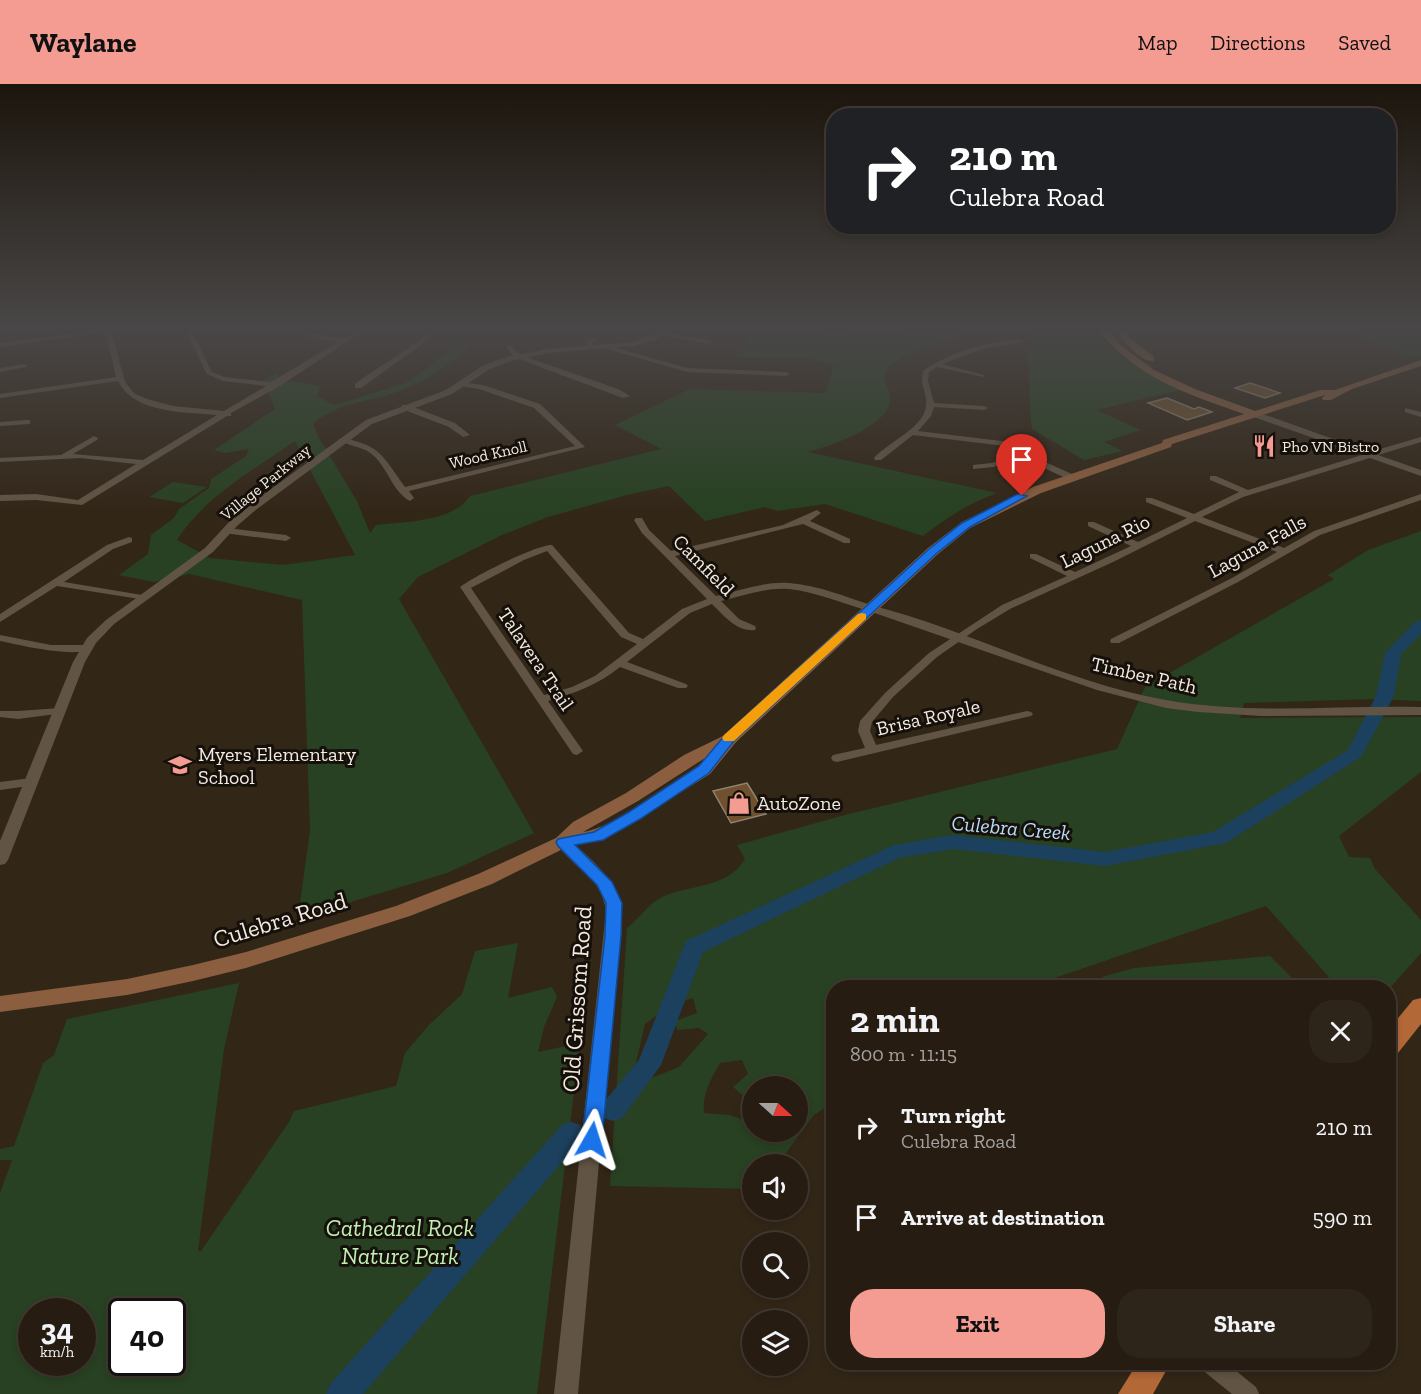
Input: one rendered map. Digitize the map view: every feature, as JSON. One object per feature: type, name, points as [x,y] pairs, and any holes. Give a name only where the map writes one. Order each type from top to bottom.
[{"type":"main road","points":[[1191,390],[1263,414]]},
{"type":"main road","points":[[1207,390],[1263,414]]},
{"type":"main road","name":"Culebra Road","points":[[0,1004],[127,987],[246,960],[403,911],[485,879],[563,842],[598,836],[704,770],[730,738],[933,551],[966,525],[1007,503],[1071,477],[1167,445],[1175,445],[1324,393],[1342,390]]},
{"type":"main road","points":[[1396,1037],[1421,1007]]},
{"type":"main road","points":[[1134,1394],[1150,1370]]},
{"type":"street","points":[[0,396],[39,390]]},
{"type":"street","points":[[127,390],[143,401],[169,407],[228,414]]},
{"type":"street","points":[[0,498],[36,497],[79,503],[267,390]]},
{"type":"street","name":"Village Parkway","points":[[0,860],[79,662],[87,648],[110,622],[209,550],[247,512],[369,422],[450,390]]},
{"type":"street","name":"Wood Knoll","points":[[402,490],[581,447],[537,406],[489,390]]},
{"type":"street","points":[[614,390],[626,396]]},
{"type":"street","points":[[878,458],[910,432],[928,413],[931,405],[926,390]]},
{"type":"street","points":[[931,405],[984,408]]},
{"type":"street","points":[[405,407],[452,424],[466,435]]},
{"type":"street","points":[[1408,411],[1421,415]]},
{"type":"street","points":[[1263,414],[1421,473]]},
{"type":"street","points":[[0,423],[27,422]]},
{"type":"street","points":[[910,432],[1007,444],[1022,455],[1071,477]]},
{"type":"street","points":[[64,456],[94,438]]},
{"type":"street","name":"Laguna Rio","points":[[872,750],[864,731],[866,721],[909,676],[959,636],[1006,607],[1248,493],[1421,439]]},
{"type":"street","points":[[343,440],[363,444],[376,451],[410,498]]},
{"type":"street","points":[[976,467],[993,465],[1022,455]]},
{"type":"street","points":[[0,460],[64,456],[146,463]]},
{"type":"street","points":[[1213,478],[1248,493]]},
{"type":"street","name":"Laguna Falls","points":[[1116,641],[1338,525],[1421,496]]},
{"type":"street","points":[[1149,500],[1285,552]]},
{"type":"street","points":[[668,555],[803,521],[817,513]]},
{"type":"street","name":"Camfield","points":[[639,520],[645,531],[735,621],[751,628]]},
{"type":"street","points":[[803,521],[847,541]]},
{"type":"street","points":[[1091,524],[1138,546]]},
{"type":"street","points":[[227,531],[286,538]]},
{"type":"street","points":[[0,619],[110,546],[129,540]]},
{"type":"street","name":"Talavera Trail","points":[[576,751],[465,586],[521,558],[549,547],[625,635],[644,643]]},
{"type":"street","points":[[1033,556],[1075,576]]},
{"type":"street","points":[[54,583],[142,598]]},
{"type":"street","points":[[541,699],[590,683],[686,611],[714,600],[762,588],[788,586],[808,589],[870,608]]},
{"type":"street","name":"Timber Path","points":[[870,608],[959,636],[1089,684],[1166,704],[1244,712],[1365,709],[1421,711]]},
{"type":"street","points":[[0,638],[51,648],[87,648]]},
{"type":"street","points":[[619,663],[682,686]]},
{"type":"street","points":[[0,714],[18,715],[60,711]]},
{"type":"street","name":"Brisa Royale","points":[[837,758],[1027,714]]},
{"type":"street","points":[[0,786],[31,782]]},
{"type":"street","name":"Old Grissom Road","points":[[563,842],[604,882],[612,897],[614,911],[566,1394]]},
{"type":"street","points":[[1218,1370],[1249,1394]]},
{"type":"green space","points":[[267,390],[319,390],[317,396],[334,405],[383,390],[402,390],[332,411],[313,424],[357,501],[370,533],[376,525],[440,516],[462,505],[470,496],[661,449],[615,425],[688,390],[825,393],[826,390],[888,390],[890,400],[887,410],[869,427],[843,440],[808,452],[997,493],[958,512],[923,536],[825,504],[777,511],[765,507],[705,521],[669,486],[548,517],[502,535],[418,577],[399,599],[534,833],[447,873],[298,918],[310,830],[302,600],[189,574],[154,582],[119,575],[148,554],[151,535],[174,518],[179,509],[209,488],[211,479],[246,456],[249,449],[225,453],[214,450],[275,409]],"holes":[[[295,441],[355,555],[283,565],[210,558],[177,540],[188,524],[216,497]]]},
{"type":"green space","points":[[1029,390],[1180,390],[1096,410],[1141,430],[1104,442],[1123,451],[1084,460],[1032,429]]},
{"type":"green space","points":[[173,482],[207,487],[183,503],[149,497]]},
{"type":"green space","points":[[1421,531],[1421,701],[1373,699],[1244,703],[1240,718],[1421,717],[1421,772],[1339,836],[1349,857],[1370,858],[1375,869],[1421,920],[1421,953],[1396,981],[1330,980],[1266,906],[1049,980],[826,980],[826,1107],[814,1115],[808,1123],[808,1076],[746,1076],[748,1074],[742,1060],[720,1063],[706,1093],[704,1113],[729,1115],[742,1119],[742,1142],[794,1142],[785,1154],[742,1154],[742,1189],[610,1186],[627,928],[652,904],[662,897],[728,876],[745,859],[737,845],[845,815],[1117,749],[1145,687],[1334,579],[1328,575],[1368,550]],"holes":[[[693,998],[697,1013],[675,1021],[677,1030],[699,1028],[708,1034],[679,1067],[654,1077],[636,1063],[645,1024],[669,1006]]]},
{"type":"green space","name":"Cathedral Rock Nature Park","points":[[518,943],[508,998],[552,987],[557,997],[544,1027],[538,1052],[580,1043],[537,1394],[0,1394],[0,1193],[12,1160],[0,1160],[0,1149],[14,1146],[43,1063],[54,1055],[67,1019],[239,983],[224,1049],[198,1251],[201,1251],[289,1122],[294,1111],[396,1086],[405,1053],[429,1025],[462,994],[475,951]]},
{"type":"green space","points":[[1270,956],[1294,980],[1101,980],[1102,977],[1134,968]]},
{"type":"green space","points":[[742,1079],[742,1095],[733,1087]]},
{"type":"building","points":[[1241,390],[1271,390],[1280,393],[1265,398]]},
{"type":"building","points":[[1167,398],[1194,409],[1199,407],[1212,412],[1187,420],[1148,403]]},
{"type":"building","name":"AutoZone","points":[[747,783],[766,814],[731,823],[713,791]]},
{"type":"waterway","name":"Culebra Creek","points":[[613,1110],[649,1065],[694,947],[894,852],[953,842],[1105,859],[1219,838],[1355,753],[1385,696],[1393,653],[1421,625]]},
{"type":"waterway","name":"Culebra Creek","points":[[342,1394],[571,1133]]},
{"type":"slow traffic","points":[[729,738],[862,616]]},
{"type":"place","name":"Pho VN Bistro","points":[[1264,446]]},
{"type":"place","name":"Myers Elementary School","points":[[180,765]]},
{"type":"place","name":"AutoZone","points":[[739,803]]},
{"type":"route","points":[[592,1140],[613,936],[614,903],[604,882],[563,842],[598,836],[704,770],[730,738],[949,537],[966,525],[1022,496]]}]
